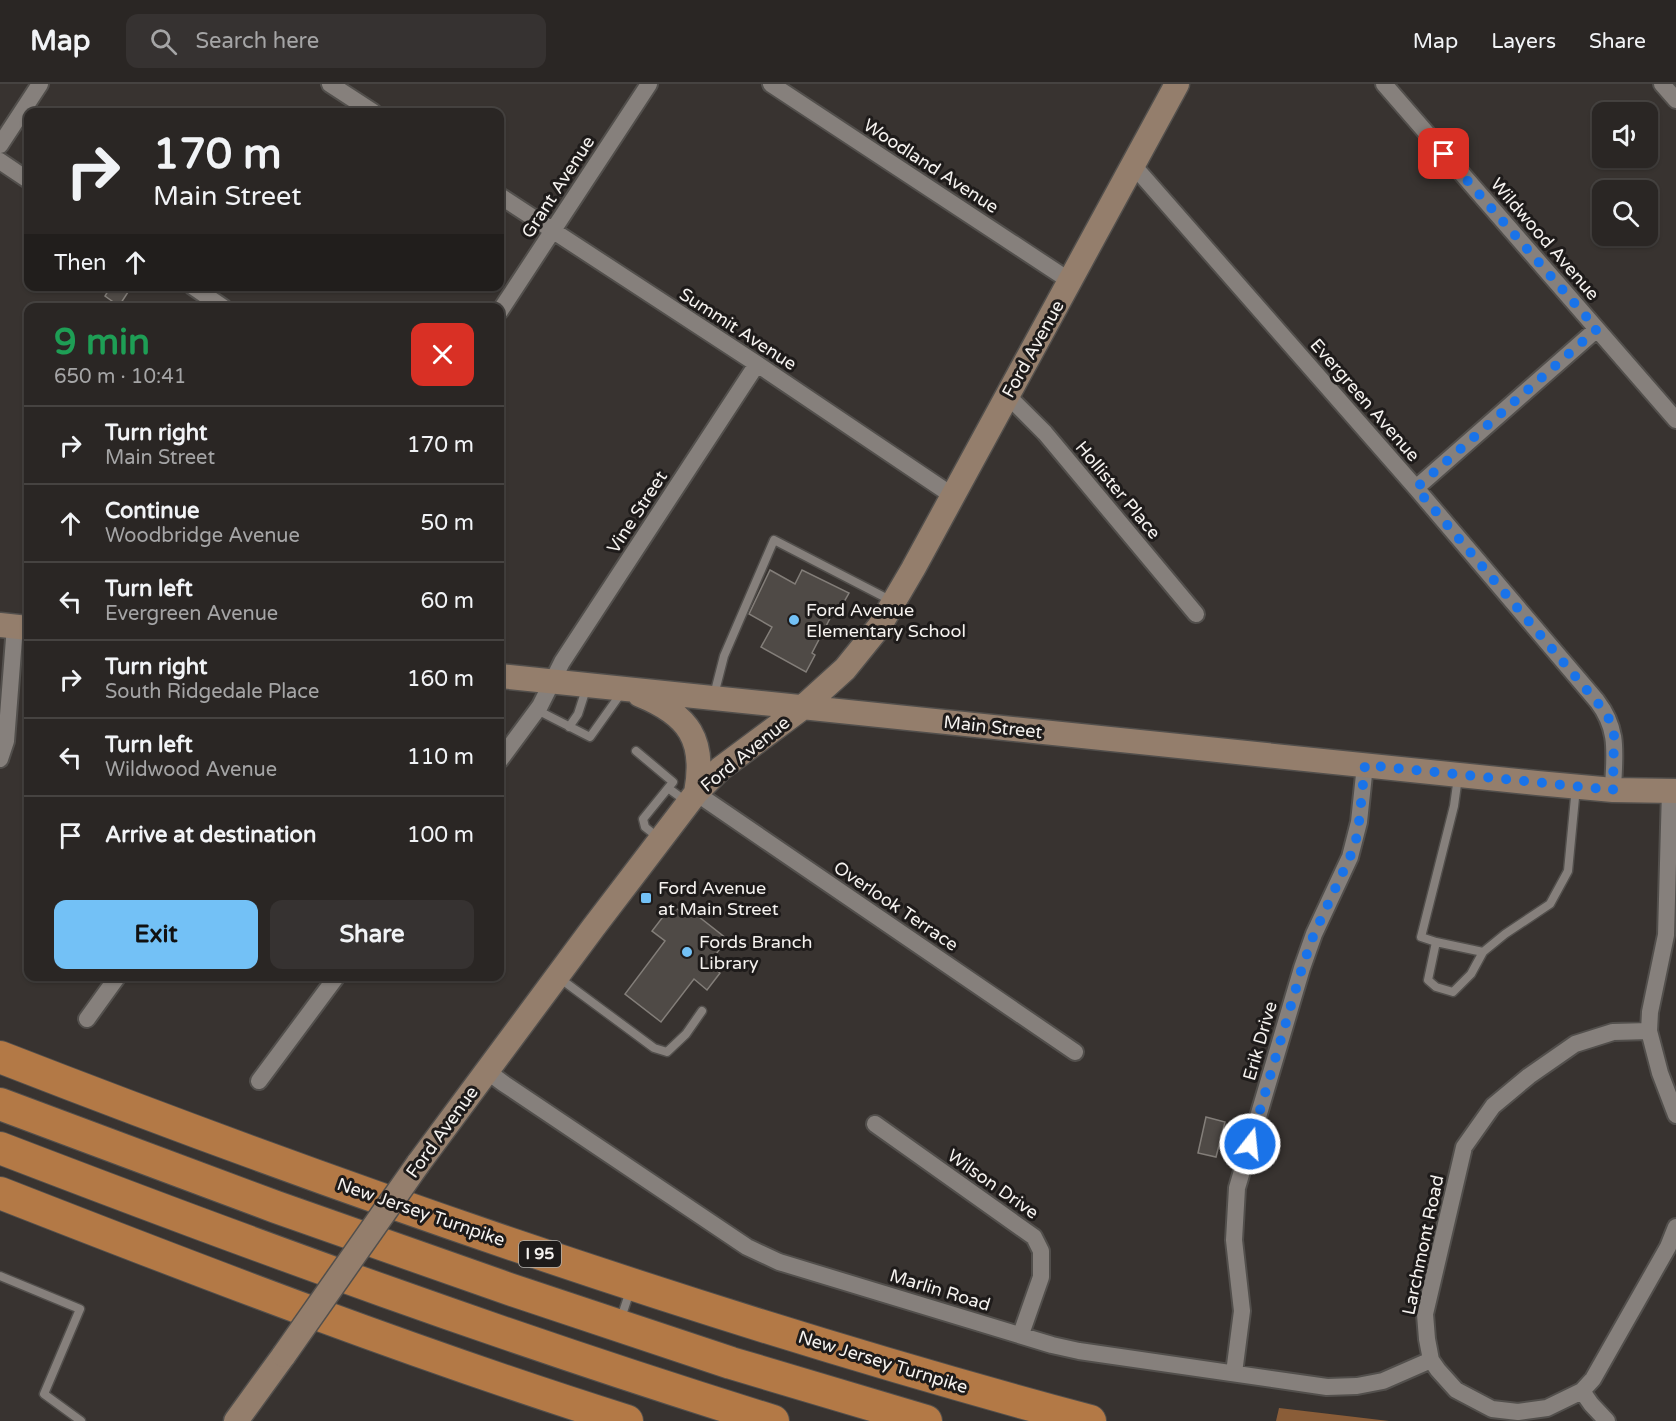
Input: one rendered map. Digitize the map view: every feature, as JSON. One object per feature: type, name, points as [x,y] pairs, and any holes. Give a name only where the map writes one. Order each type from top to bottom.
[{"type":"highway","name":"New Jersey Turnpike","points":[[0,1057],[291,1166],[632,1285],[880,1362],[1090,1421]]},
{"type":"highway","name":"I 95","points":[[0,1104],[396,1250],[731,1363],[926,1421]]},
{"type":"highway","points":[[0,1148],[384,1292],[615,1371],[773,1421]]},
{"type":"highway","points":[[0,1192],[219,1278],[364,1331],[478,1372],[627,1421]]},
{"type":"street","points":[[24,108],[40,84]]},
{"type":"street","points":[[330,84],[367,108]]},
{"type":"street","name":"Grant Avenue","points":[[504,305],[649,84]]},
{"type":"street","name":"Woodland Avenue","points":[[771,84],[1070,281]]},
{"type":"street","name":"Ford Avenue","points":[[236,1421],[418,1164],[692,798],[720,769],[802,708],[831,683],[860,652],[879,627],[953,496],[1177,84]]},
{"type":"street","name":"Wildwood Avenue","points":[[1384,84],[1676,420]]},
{"type":"street","points":[[1662,84],[1676,100]]},
{"type":"street","points":[[0,145],[24,108]]},
{"type":"street","points":[[0,161],[24,177]]},
{"type":"street","name":"Evergreen Avenue","points":[[1133,165],[1416,488],[1607,714],[1614,733],[1613,790]]},
{"type":"street","name":"Summit Avenue","points":[[504,199],[757,364],[953,496]]},
{"type":"street","points":[[199,291],[217,303]]},
{"type":"street","points":[[1416,488],[1597,329]]},
{"type":"street","name":"Vine Street","points":[[504,755],[545,698],[561,664],[757,364]]},
{"type":"street","name":"Hollister Place","points":[[1007,395],[1045,433],[1196,614]]},
{"type":"street","points":[[0,759],[6,741],[14,626]]},
{"type":"street","name":"Main Street","points":[[504,676],[1576,787],[1673,791]]},
{"type":"street","points":[[624,689],[667,709],[685,723],[691,732],[699,758],[692,798]]},
{"type":"street","name":"Erik Drive","points":[[1234,1373],[1242,1311],[1234,1240],[1237,1188],[1302,968],[1314,934],[1353,849],[1359,822],[1365,765]]},
{"type":"street","points":[[1673,791],[1666,935],[1650,1012],[1649,1031],[1660,1073],[1676,1115]]},
{"type":"street","name":"Overlook Terrace","points":[[692,798],[1075,1052]]},
{"type":"street","points":[[87,1019],[114,981]]},
{"type":"street","points":[[259,1081],[333,981]]},
{"type":"street","name":"Larchmont Road","points":[[1431,1360],[1425,1314],[1464,1147],[1476,1128],[1493,1106],[1529,1076],[1575,1044],[1612,1032],[1649,1031]]},
{"type":"street","name":"Marlin Road","points":[[487,1071],[747,1247],[779,1262],[1052,1345],[1079,1351],[1328,1387],[1357,1386],[1383,1381],[1431,1360]]},
{"type":"street","name":"Wilson Drive","points":[[875,1124],[1034,1237],[1041,1251],[1041,1277],[1021,1334]]},
{"type":"street","points":[[1431,1360],[1456,1390],[1492,1409],[1518,1412],[1547,1408],[1582,1391],[1593,1379],[1668,1247],[1676,1227]]},
{"type":"street","points":[[1582,1391],[1607,1421]]},
{"type":"lane","points":[[713,698],[724,656],[774,540],[894,602]]},
{"type":"lane","points":[[569,727],[578,714],[588,685]]},
{"type":"lane","points":[[537,710],[590,737],[624,689]]},
{"type":"lane","points":[[636,751],[673,782],[643,819],[645,827],[661,839]]},
{"type":"lane","points":[[1459,775],[1454,806],[1420,937],[1483,952]]},
{"type":"lane","points":[[1436,942],[1428,980],[1436,987],[1453,992],[1471,974],[1483,952],[1505,934],[1550,904],[1568,871],[1576,787]]},
{"type":"lane","points":[[668,788],[692,798]]},
{"type":"lane","points":[[557,977],[654,1048],[667,1052],[686,1034],[702,1011]]},
{"type":"lane","points":[[0,1276],[80,1309],[44,1394],[81,1421]]},
{"type":"lane","points":[[619,1326],[632,1285]]},
{"type":"shaded area","points":[[1279,1408],[1389,1421],[1276,1421]]},
{"type":"building","points":[[108,291],[129,291],[121,303],[115,303],[105,296]]},
{"type":"building","name":"Ford Avenue Elementary School","points":[[770,570],[795,584],[802,570],[849,593],[840,609],[836,607],[812,653],[815,655],[806,672],[761,647],[772,627],[749,614]]},
{"type":"building","name":"Fords Branch Library","points":[[672,905],[685,915],[689,909],[727,939],[709,964],[720,973],[707,990],[694,979],[661,1022],[625,994],[665,941],[652,931]]},
{"type":"building","points":[[1206,1117],[1225,1122],[1216,1157],[1198,1153]]},
{"type":"place","name":"Ford Avenue Elementary School","points":[[794,620]]},
{"type":"place","name":"Ford Avenue at Main Street","points":[[646,898]]},
{"type":"place","name":"Fords Branch Library","points":[[687,952]]},
{"type":"route","points":[[1250,1144],[1302,968],[1314,934],[1356,840],[1365,765],[1613,790],[1614,733],[1607,714],[1416,488],[1597,329],[1444,154]]}]
